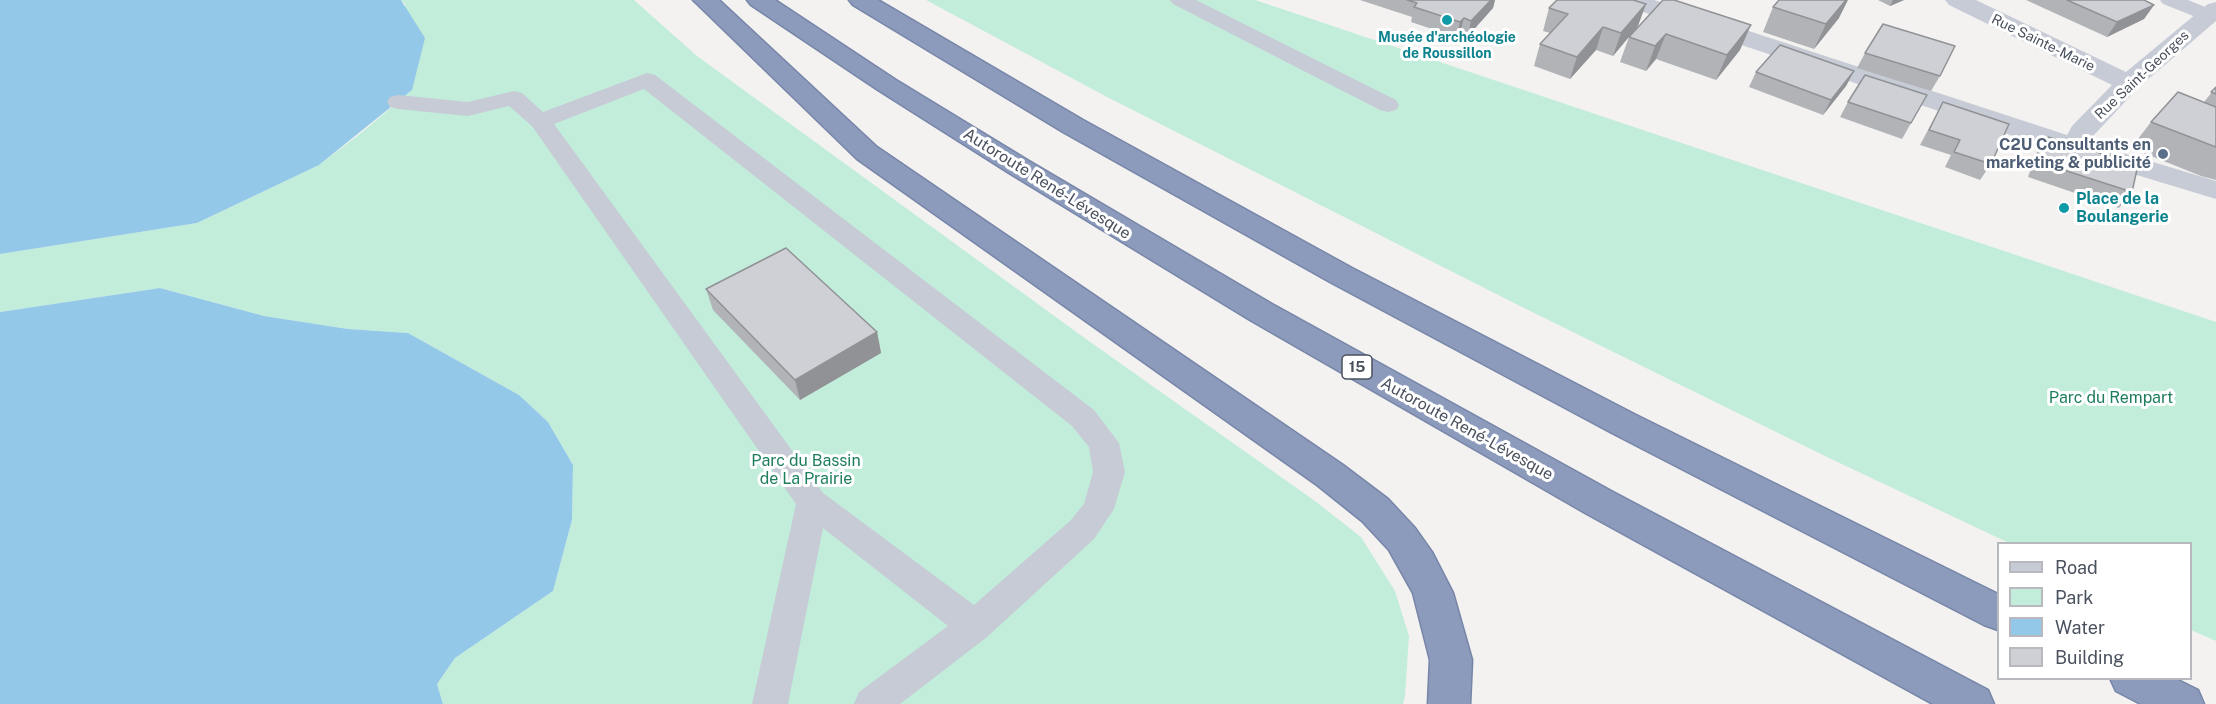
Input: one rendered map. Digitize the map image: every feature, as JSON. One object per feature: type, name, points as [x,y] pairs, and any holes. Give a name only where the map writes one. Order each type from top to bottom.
[{"type":"highway","points":[[705,0],[867,153],[1330,475],[1380,514],[1413,555],[1433,593],[1451,660],[1449,704]]},
{"type":"highway","name":"Autoroute René-Lévesque","points":[[759,0],[982,144],[1261,312],[1600,503],[1973,704]]},
{"type":"highway","points":[[861,0],[1083,132],[1341,274],[1624,424],[1997,612]]},
{"type":"highway","points":[[2135,680],[2183,704]]},
{"type":"street","points":[[1630,0],[2074,147],[2216,190]]},
{"type":"street","name":"Rue Sainte-Marie","points":[[1957,0],[2129,83]]},
{"type":"street","name":"Rue Saint-Georges","points":[[2074,147],[2082,132],[2129,83],[2212,12]]},
{"type":"lane","points":[[2170,0],[2212,12]]},
{"type":"lane","points":[[1187,1],[1388,105]]},
{"type":"lane","points":[[540,121],[647,80],[1083,418],[1104,443],[1109,472],[1098,509],[1082,530],[975,626],[872,704]]},
{"type":"lane","points":[[398,102],[468,109],[514,98],[540,121],[812,502],[975,626]]},
{"type":"lane","points":[[770,704],[812,502]]},
{"type":"green space","name":"Parc du Bassin de La Prairie","points":[[401,0],[634,0],[697,56],[1086,339],[1315,501],[1361,537],[1395,591],[1409,636],[1403,704],[443,704],[437,684],[455,658],[553,591],[572,520],[573,465],[548,422],[519,395],[408,333],[348,329],[264,316],[160,288],[0,312],[0,254],[197,223],[319,165],[361,133],[412,90],[405,4]]},
{"type":"green space","name":"Parc du Rempart","points":[[926,0],[1255,0],[2216,322],[2216,641],[2192,630],[2192,542],[2007,542],[1829,458],[1520,306],[1107,97]]},
{"type":"water","points":[[0,0],[401,0],[425,38],[412,90],[319,165],[197,223],[0,254]]},
{"type":"water","points":[[160,288],[264,316],[348,329],[408,333],[519,395],[548,422],[573,465],[572,520],[553,591],[455,658],[437,684],[443,704],[0,704],[0,312]]},
{"type":"building","points":[[1407,0],[1491,0],[1471,21],[1464,18],[1460,22],[1414,7],[1417,3]]},
{"type":"building","points":[[1557,0],[1633,0],[1646,4],[1621,33],[1603,27],[1577,57],[1540,44],[1568,14],[1549,8]]},
{"type":"building","points":[[1663,0],[1674,0],[1751,25],[1727,55],[1666,34],[1655,46],[1629,37]]},
{"type":"building","points":[[1779,0],[1846,0],[1826,24],[1773,7]]},
{"type":"building","points":[[2067,0],[2144,0],[2154,5],[2117,22]]},
{"type":"building","points":[[1883,24],[1955,46],[1940,76],[1865,53]]},
{"type":"building","points":[[1780,45],[1854,71],[1831,100],[1756,72]]},
{"type":"building","points":[[1865,75],[1927,95],[1911,123],[1848,102]]},
{"type":"building","points":[[2178,92],[2216,107],[2216,147],[2151,122]]},
{"type":"building","points":[[1943,102],[2009,124],[1991,164],[1954,152],[1960,140],[1929,130]]},
{"type":"building","points":[[2048,137],[2138,165],[2132,192],[2039,162]]},
{"type":"building","points":[[786,248],[877,332],[795,380],[706,289]]},
{"type":"place","name":"Musée d'archéologie de Roussillon","points":[[1447,20]]},
{"type":"place","name":"C2U Consultants en marketing & publicité","points":[[2163,154]]},
{"type":"place","name":"Place de la Boulangerie","points":[[2064,208]]}]
